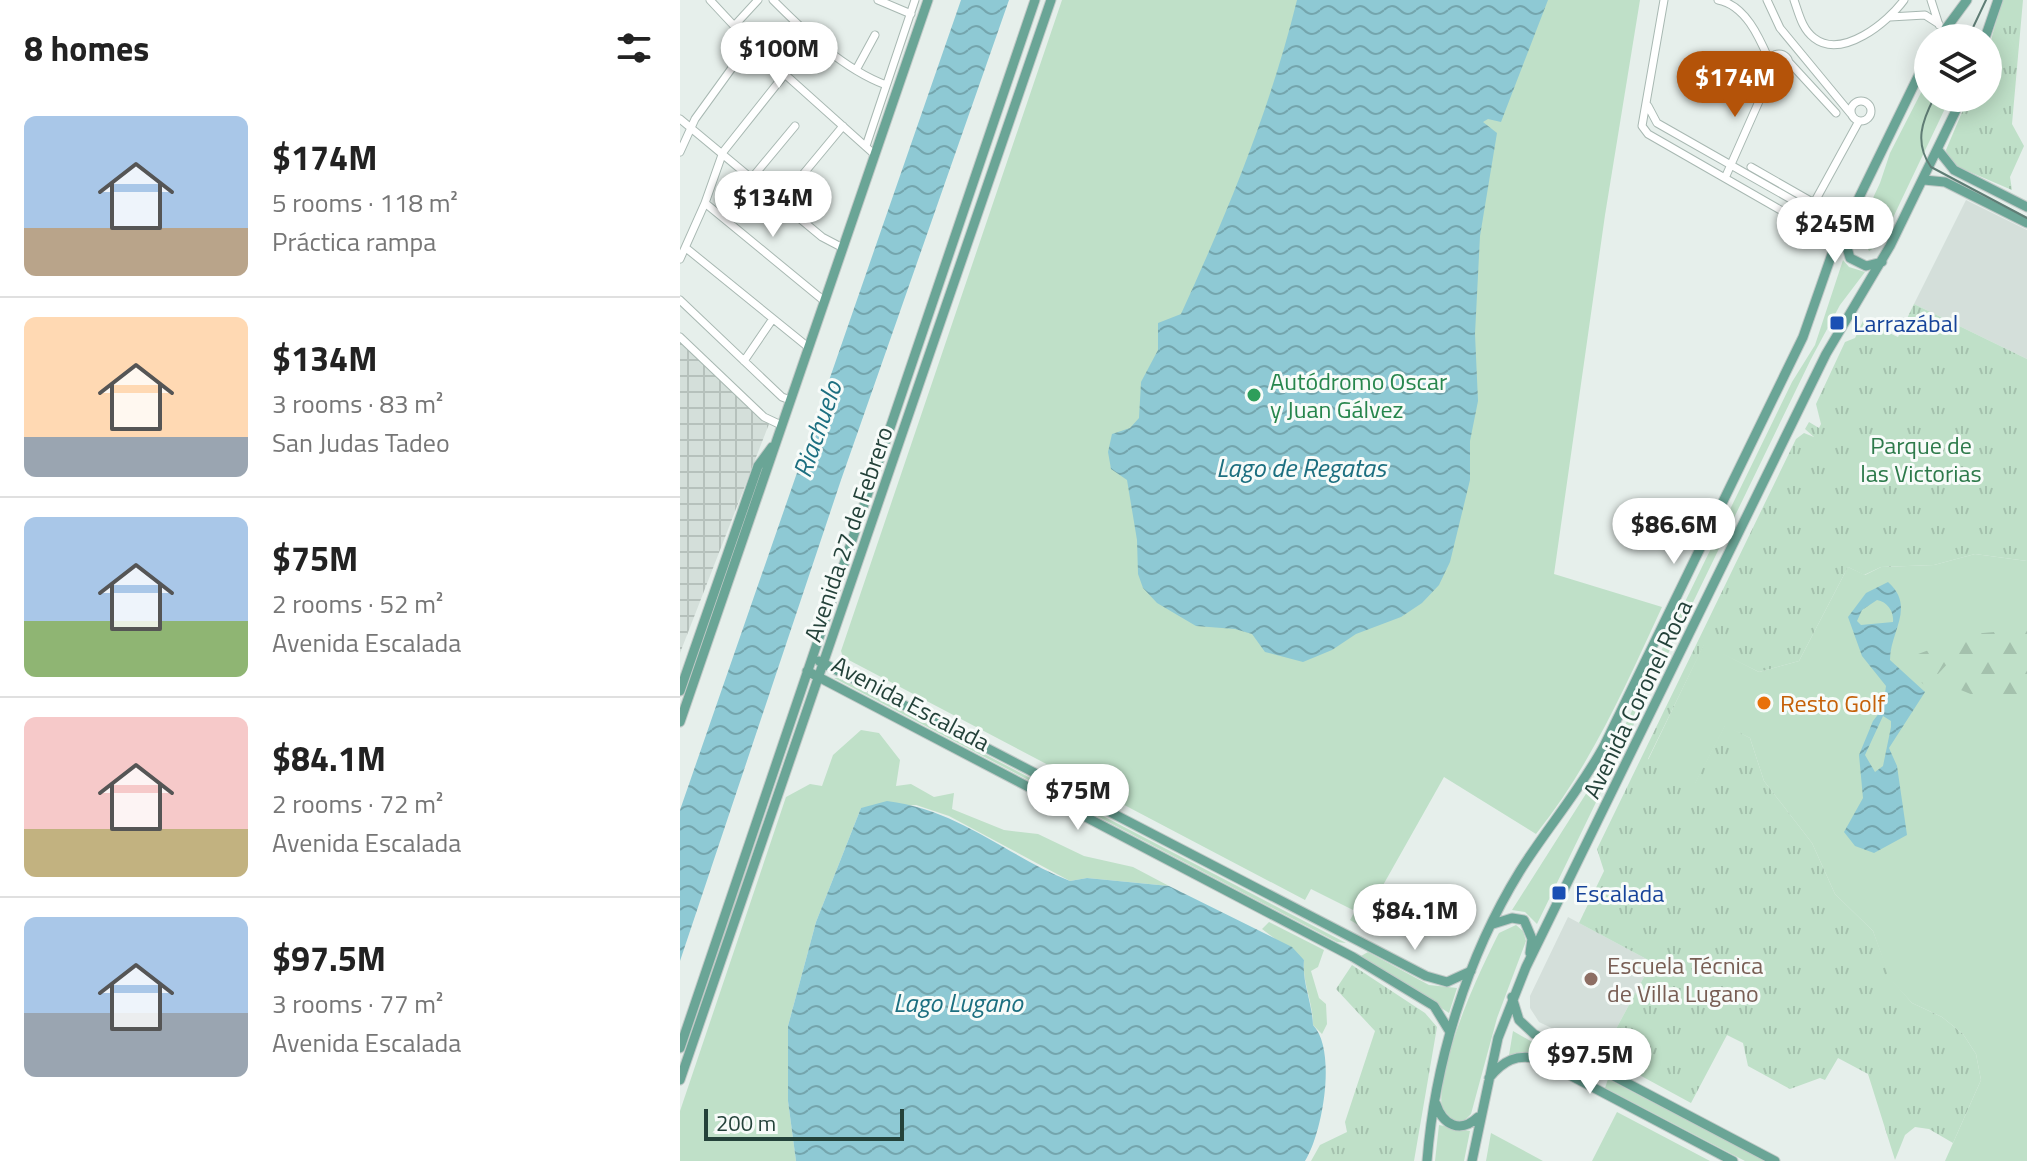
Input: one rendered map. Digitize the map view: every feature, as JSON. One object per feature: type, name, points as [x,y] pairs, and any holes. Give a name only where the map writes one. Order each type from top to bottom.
[{"type":"main road","points":[[680,722],[928,0]]},
{"type":"main road","name":"Avenida 27 de Febrero","points":[[680,1048],[1035,0]]},
{"type":"main road","name":"Avenida 27 de Febrero","points":[[680,1080],[1051,0]]},
{"type":"main road","points":[[1948,24],[1967,0]]},
{"type":"main road","points":[[1990,24],[1998,0]]},
{"type":"main road","name":"Avenida Coronel Roca","points":[[1427,1161],[1450,1032],[1471,971],[1519,873],[1580,787],[1605,744],[1803,337],[1829,261],[1914,84]]},
{"type":"main road","name":"Avenida Coronel Roca","points":[[1472,1161],[1487,1081],[1512,997],[1826,354],[1882,262],[1956,112]]},
{"type":"main road","points":[[1938,150],[1954,170],[2027,207]]},
{"type":"main road","points":[[1924,180],[1945,182],[2027,223]]},
{"type":"main road","points":[[1855,205],[1856,215],[1846,244],[1850,258],[1866,266],[1882,262]]},
{"type":"main road","points":[[680,691],[758,466],[774,445]]},
{"type":"main road","name":"Avenida Escalada","points":[[811,657],[1435,980],[1447,982],[1471,971]]},
{"type":"main road","name":"Avenida Escalada","points":[[807,671],[1353,957],[1434,1006],[1450,1032]]},
{"type":"main road","points":[[1493,924],[1512,918],[1528,924],[1532,939],[1526,967]]},
{"type":"main road","points":[[1353,957],[1360,943]]},
{"type":"main road","points":[[1512,997],[1519,1020],[1528,1030],[1775,1161]]},
{"type":"main road","points":[[1552,1065],[1558,1053],[1584,1066],[1593,1066]]},
{"type":"main road","points":[[1487,1081],[1504,1060],[1531,1057],[1552,1065],[1733,1161]]},
{"type":"main road","points":[[1552,1065],[1566,1067],[1593,1080],[1599,1079],[1604,1072]]},
{"type":"main road","points":[[1436,1100],[1442,1118],[1452,1126],[1464,1126],[1479,1117]]},
{"type":"street","points":[[710,0],[750,43],[874,154]]},
{"type":"street","points":[[734,26],[758,0]]},
{"type":"street","points":[[773,0],[856,70],[886,85]]},
{"type":"street","points":[[878,0],[911,14]]},
{"type":"street","points":[[866,146],[915,0]]},
{"type":"street","points":[[1664,0],[1642,126],[1648,134],[1803,223],[1859,121],[1868,119],[1871,109],[1868,103],[1834,92]]},
{"type":"street","points":[[1718,0],[1742,14],[1759,36],[1772,72],[1725,178]]},
{"type":"street","points":[[1767,0],[1780,28],[1859,121]]},
{"type":"street","points":[[1795,1],[1804,27],[1822,42],[1844,43],[1884,19],[1904,0]]},
{"type":"street","points":[[1931,0],[1938,24]]},
{"type":"street","points":[[1884,19],[1911,13],[1925,15],[1933,24]]},
{"type":"street","points":[[856,70],[875,35]]},
{"type":"street","points":[[680,152],[695,119],[750,43]]},
{"type":"street","points":[[1770,62],[1779,54],[1836,113]]},
{"type":"street","points":[[1772,72],[1784,73],[1789,62]]},
{"type":"street","points":[[680,259],[705,203],[722,154],[785,74]]},
{"type":"street","points":[[1647,100],[1657,123],[1812,207]]},
{"type":"street","points":[[1851,114],[1853,105],[1858,101]]},
{"type":"street","points":[[680,119],[825,239],[841,247]]},
{"type":"street","points":[[751,179],[795,126]]},
{"type":"street","points":[[780,202],[843,126]]},
{"type":"street","points":[[1751,167],[1812,207]]},
{"type":"street","points":[[705,203],[823,300]]},
{"type":"street","points":[[686,248],[808,347]]},
{"type":"street","points":[[680,300],[790,400]]},
{"type":"street","points":[[744,361],[772,320]]},
{"type":"street","points":[[680,337],[764,417],[781,425]]},
{"type":"shaded area","points":[[1966,200],[2027,230],[2027,359],[1914,304]]},
{"type":"shaded area","points":[[680,340],[769,424],[680,653]]},
{"type":"shaded area","name":"Escuela Técnica de Villa Lugano","points":[[1568,917],[1652,962],[1608,1044],[1593,1048],[1539,1022],[1530,1008],[1530,996]]},
{"type":"green space","name":"Autódromo Oscar y Juan Gálvez","points":[[1062,0],[1640,0],[1605,215],[1554,574],[1662,607],[1590,753],[1536,834],[1444,777],[1360,926],[1350,920],[1355,911],[1311,889],[1305,900],[843,657],[841,651]]},
{"type":"green space","points":[[2002,0],[2023,0],[2012,124],[2024,146],[2010,177],[2012,190],[1949,163],[1946,150],[1962,112],[2002,112],[2002,24],[1995,24]]},
{"type":"green space","points":[[1914,106],[1914,112],[1943,112],[1880,245],[1869,251],[1858,230],[1890,153]]},
{"type":"green space","points":[[1843,260],[1849,267],[1865,272],[1840,305],[1811,359],[1537,924],[1525,912],[1512,910],[1610,756],[1792,382],[1815,345]]},
{"type":"green space","name":"Parque de las Victorias","points":[[1914,304],[2027,359],[2027,561],[1975,554],[1934,565],[1881,567],[1864,575],[1848,567],[1799,661],[1759,672],[1704,645],[1648,759],[1695,783],[1725,725],[1750,738],[1764,781],[1812,843],[1835,894],[1873,931],[1891,979],[1912,1003],[1942,1017],[1963,1034],[1976,1054],[1981,1080],[1953,1143],[1929,1129],[1915,1127],[1905,1135],[1895,1160],[1868,1074],[1838,1058],[1825,1080],[1820,1078],[1790,1089],[1748,1066],[1743,1043],[1727,1035],[1691,1103],[1632,1071],[1626,1053],[1619,1049],[1615,1058],[1608,1054],[1612,1046],[1608,1044],[1652,962],[1579,923],[1604,871],[1597,849],[1796,439],[1804,433],[1814,437],[1805,429],[1809,422],[1819,428],[1821,424],[1816,404],[1845,342],[1855,338],[1863,321],[1898,337]]},
{"type":"green space","points":[[1975,554],[2027,561],[2027,1161],[1945,1161],[1981,1080],[1976,1054],[1963,1034],[1942,1017],[1912,1003],[1890,979],[1873,931],[1835,894],[1812,843],[1764,781],[1750,738],[1725,726],[1695,784],[1648,760],[1704,644],[1759,672],[1799,661],[1848,567],[1865,575],[1881,567],[1934,565]]},
{"type":"green space","points":[[2027,629],[2027,698],[2017,706],[2000,706],[1951,686],[1948,676],[1956,679],[1962,668],[1960,663],[1950,661],[1927,686],[1916,678],[1913,671],[1910,657],[1972,634]]},
{"type":"green space","points":[[834,678],[839,678],[1346,943],[1337,942]]},
{"type":"green space","points":[[861,730],[879,733],[900,760],[896,786],[911,784],[934,797],[954,793],[952,809],[1004,830],[1038,834],[1084,856],[1133,867],[1169,886],[1087,878],[1070,881],[949,816],[916,805],[861,808],[816,922],[788,1026],[788,1101],[796,1161],[680,1161],[680,1111],[786,797],[810,784],[822,786],[833,755]]},
{"type":"green space","points":[[1269,922],[1324,950],[1318,967],[1311,971],[1319,998],[1326,1004],[1327,1024],[1322,1034],[1313,1025],[1304,960],[1262,929]]},
{"type":"green space","points":[[1516,925],[1523,931],[1526,941],[1497,1018],[1471,1114],[1465,1120],[1452,1122],[1442,1112],[1445,1071],[1451,1046],[1499,933]]},
{"type":"green space","points":[[1368,952],[1429,985],[1457,988],[1449,1013],[1361,956]]},
{"type":"green space","points":[[1352,965],[1425,1013],[1437,1027],[1414,1161],[1311,1161],[1320,1145],[1347,1132],[1345,1122],[1375,1031],[1336,989]]},
{"type":"green space","points":[[1513,1031],[1550,1052],[1547,1060],[1528,1052],[1509,1055]]},
{"type":"green space","points":[[1608,1079],[1765,1161],[1745,1161],[1605,1088]]},
{"type":"green space","points":[[1617,1112],[1710,1161],[1592,1161]]},
{"type":"green space","points":[[1439,1125],[1470,1131],[1464,1161],[1435,1161]]},
{"type":"green space","points":[[1491,1133],[1543,1161],[1486,1161]]},
{"type":"water","name":"Riachuelo","points":[[961,0],[1009,0],[841,480],[680,961],[680,810]]},
{"type":"water","name":"Lago de Regatas","points":[[1297,0],[1548,0],[1501,122],[1488,119],[1483,122],[1497,133],[1480,236],[1475,334],[1478,401],[1470,441],[1470,480],[1450,562],[1439,585],[1422,603],[1401,617],[1356,634],[1332,650],[1303,662],[1265,652],[1252,634],[1235,629],[1196,626],[1157,603],[1143,588],[1138,574],[1137,540],[1127,480],[1111,469],[1108,452],[1112,434],[1130,428],[1139,418],[1141,382],[1158,350],[1158,323],[1181,314],[1215,237],[1261,121]]},
{"type":"water","points":[[1888,582],[1896,591],[1901,610],[1890,660],[1925,692],[1889,748],[1897,766],[1907,835],[1874,853],[1855,846],[1844,832],[1863,798],[1859,755],[1873,721],[1883,708],[1886,686],[1862,656],[1848,617],[1866,593]],"holes":[[[1877,600],[1890,608],[1893,622],[1861,625],[1857,621],[1862,610]],[[1883,716],[1891,721],[1891,727],[1883,766],[1875,772],[1865,755]]]},
{"type":"water","name":"Lago Lugano","points":[[887,801],[913,806],[960,823],[1070,881],[1087,878],[1169,886],[1292,947],[1304,960],[1313,1025],[1320,1037],[1326,1071],[1322,1112],[1305,1161],[796,1161],[788,1101],[788,1026],[816,922],[861,808]]},
{"type":"tram line","points":[[1975,24],[1986,0]]},
{"type":"tram line","points":[[1927,112],[1921,141],[1931,167],[2027,218]]},
{"type":"place","name":"Larrazábal","points":[[1837,323]]},
{"type":"place","name":"Autódromo Oscar y Juan Gálvez","points":[[1254,395]]},
{"type":"place","name":"Resto Golf","points":[[1764,703]]},
{"type":"place","name":"Escalada","points":[[1559,893]]},
{"type":"place","name":"Escuela Técnica de Villa Lugano","points":[[1591,979]]}]
